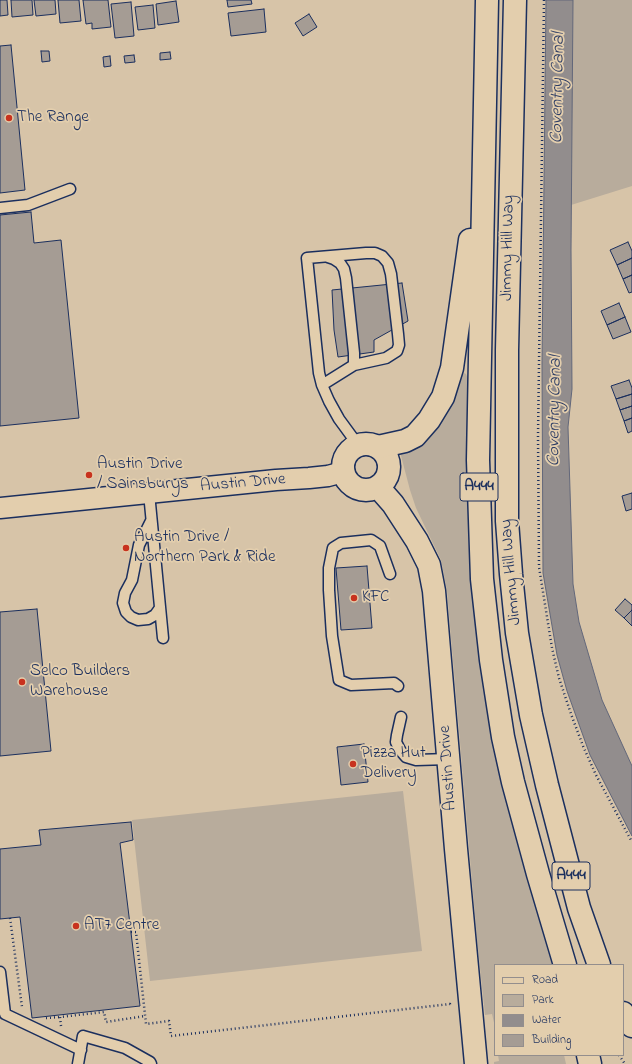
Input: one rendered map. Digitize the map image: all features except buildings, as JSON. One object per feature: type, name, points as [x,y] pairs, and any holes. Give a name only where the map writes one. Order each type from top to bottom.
[{"type":"main road","name":"Jimmy Hill Way","points":[[487,0],[478,460],[482,579],[491,660],[503,737],[513,782],[538,874],[565,964]]},
{"type":"main road","name":"Jimmy Hill Way","points":[[515,0],[507,358],[507,521],[511,574],[517,633],[531,715],[547,786],[579,908],[599,964]]},
{"type":"main road","points":[[368,446],[383,452],[388,460],[389,468],[387,477],[383,483],[370,490],[362,490],[355,488],[350,484],[343,472],[343,461],[347,453],[368,446],[405,441],[415,436],[429,420],[443,397],[452,368],[484,131]]},
{"type":"main road","name":"Austin Drive","points":[[378,487],[393,504],[417,541],[429,565],[434,591],[476,1064]]},
{"type":"main road","points":[[624,1014],[632,1026]]},
{"type":"street","name":"Austin Drive","points":[[0,508],[309,478],[328,476],[343,472]]},
{"type":"lane","points":[[0,208],[28,205],[70,189]]},
{"type":"lane","points":[[322,385],[354,365],[386,358],[397,351],[399,345],[392,274],[388,263],[382,256],[375,253],[307,258],[319,373],[322,385],[339,419],[368,446]]},
{"type":"lane","points":[[326,256],[334,259],[344,268],[354,353],[354,365]]},
{"type":"lane","points":[[149,493],[163,638]]},
{"type":"lane","points":[[151,521],[139,545],[132,580],[125,593],[123,604],[126,612],[131,617],[138,620],[148,619],[155,615],[160,608]]},
{"type":"lane","points":[[390,574],[380,546],[372,540],[341,543],[333,548],[329,568],[329,590],[332,636],[339,680],[351,685],[394,683],[398,686]]},
{"type":"lane","points":[[401,717],[396,742],[406,757],[416,760],[449,758]]},
{"type":"lane","points":[[0,972],[5,1014],[81,1050]]},
{"type":"lane","points":[[78,1064],[83,1036],[125,1048],[150,1062],[150,1064]]},
{"type":"path","points":[[544,0],[538,436],[539,567],[552,648],[559,678],[571,714],[596,775],[632,842]]},
{"type":"path","points":[[10,918],[23,1022]]},
{"type":"path","points":[[131,932],[136,932],[146,1024],[169,1021],[171,1036],[450,1004],[451,1011]]},
{"type":"path","points":[[57,1038],[61,1031],[60,1017],[104,1012],[106,1022],[145,1016]]},
{"type":"green space","points":[[573,0],[632,0],[632,186],[571,205]]},
{"type":"green space","points":[[464,373],[468,379],[467,471],[469,544],[483,683],[495,751],[520,855],[554,964],[494,964],[494,1023],[492,1014],[485,1015],[447,591],[441,560],[416,508],[400,452],[460,376]]},
{"type":"green space","points":[[403,791],[422,951],[150,981],[132,820]]},
{"type":"green space","points":[[498,1056],[564,1056],[566,1064],[494,1064],[494,1062],[499,1061]]},
{"type":"water","name":"Coventry Canal","points":[[546,0],[573,0],[571,250],[572,389],[568,427],[573,584],[579,622],[602,700],[632,766],[632,836],[590,755],[567,691],[557,655],[543,573],[542,364]]},
{"type":"place","name":"The Range","points":[[9,118]]},
{"type":"place","name":"Austin Drive / Sainsburys","points":[[89,475]]},
{"type":"place","name":"Austin Drive / Northern Park & Ride","points":[[126,548]]},
{"type":"place","name":"KFC","points":[[354,598]]},
{"type":"place","name":"Selco Builders Warehouse","points":[[22,682]]},
{"type":"place","name":"Pizza Hut Delivery","points":[[353,764]]},
{"type":"place","name":"AT7 Centre","points":[[76,926]]}]
